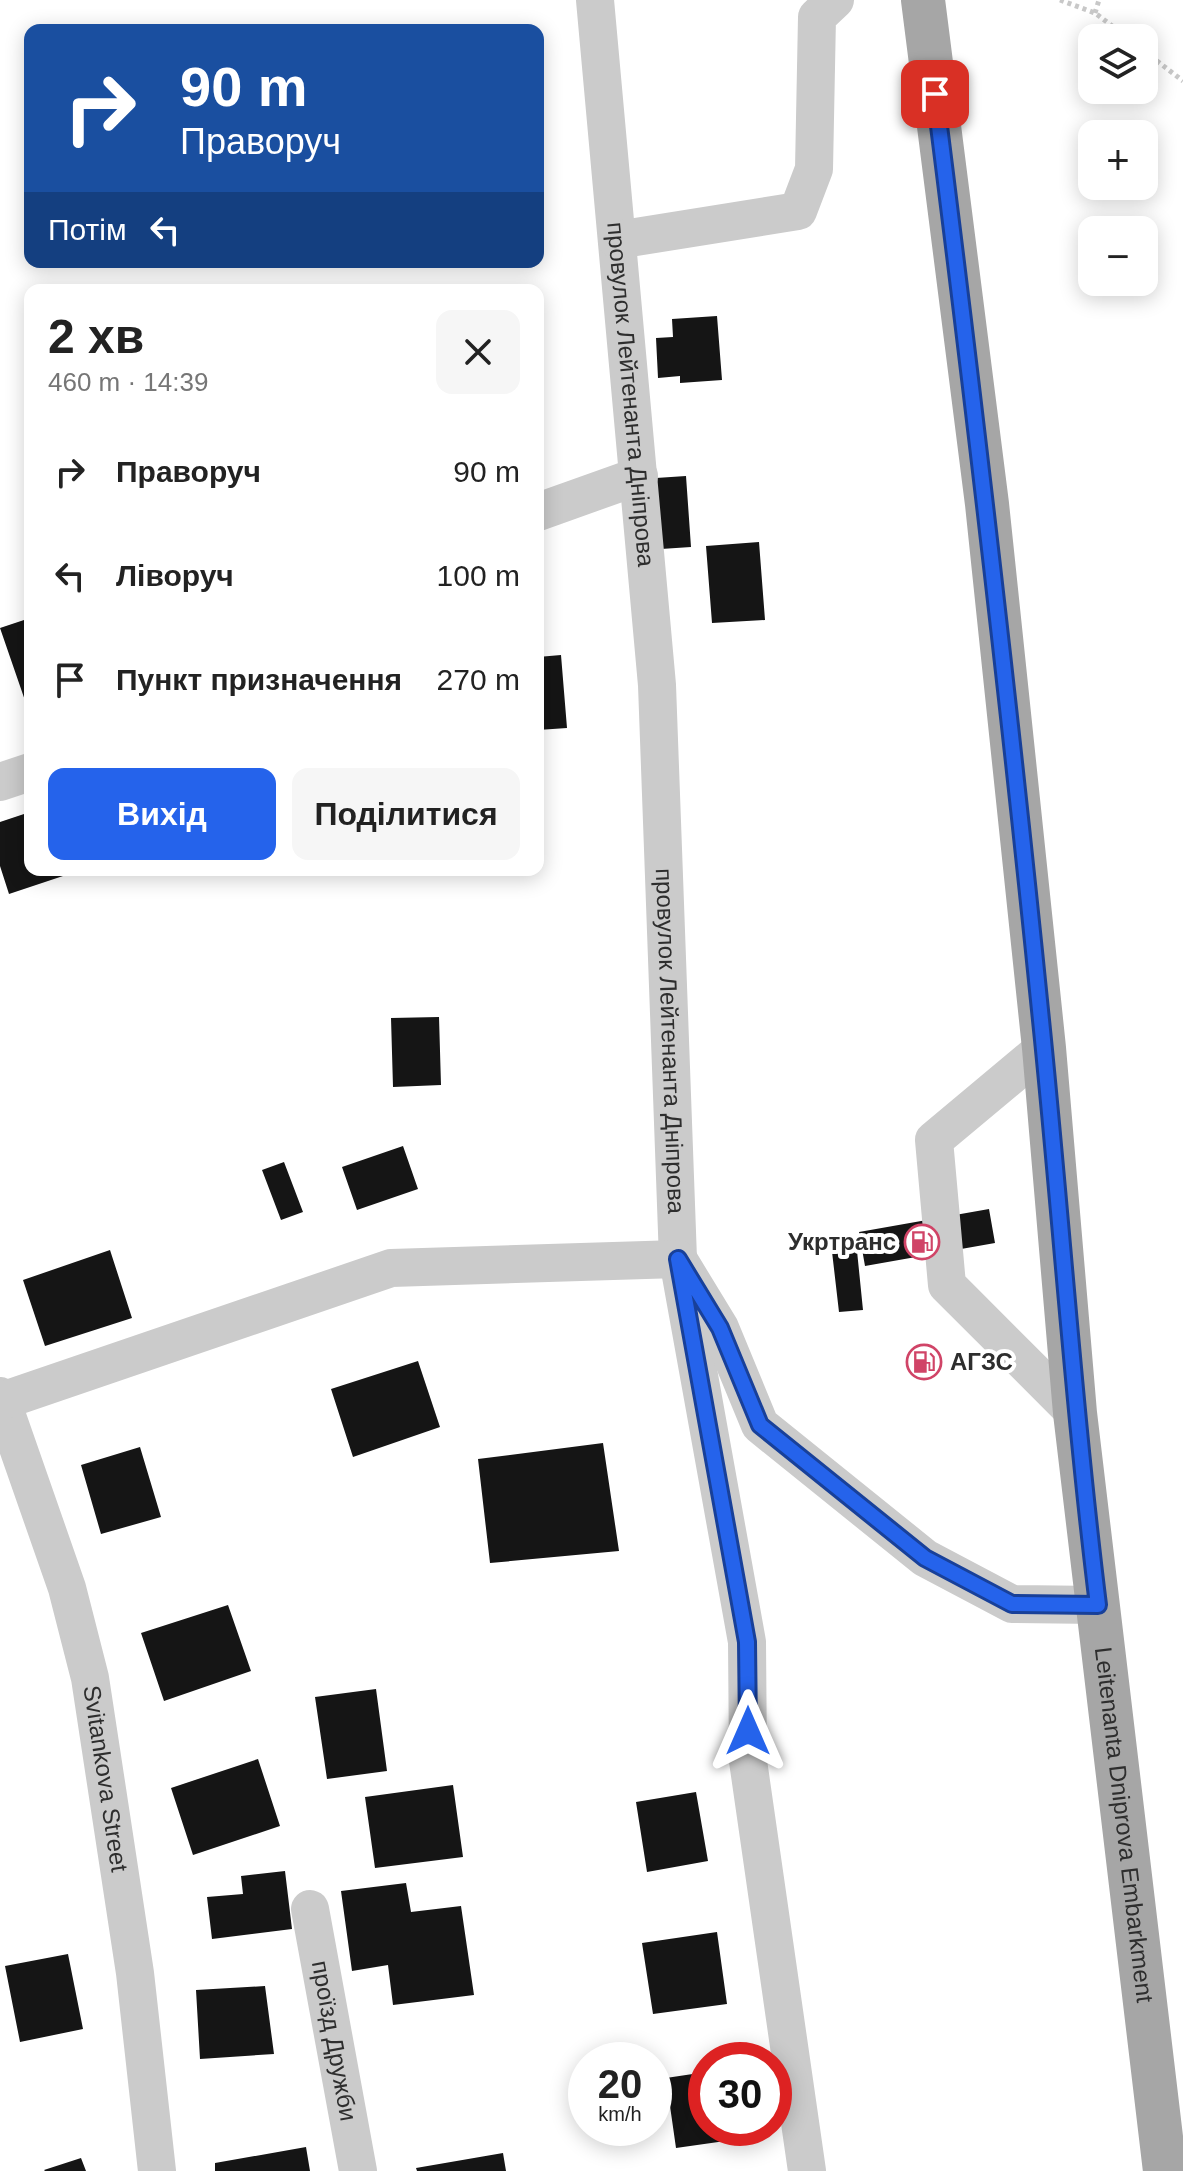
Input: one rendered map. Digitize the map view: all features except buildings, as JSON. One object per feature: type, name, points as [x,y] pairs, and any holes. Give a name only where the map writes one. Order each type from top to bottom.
[{"type":"main road","name":"Leitenanta Dniprova Embarkment","points":[[923,0],[987,504],[1044,1048],[1075,1413],[1165,2171]]},
{"type":"street","name":"провулок Лейтенанта Дніпрова","points":[[595,0],[657,685],[678,1259],[747,1642],[748,1761],[807,2171]]},
{"type":"street","points":[[617,240],[798,211],[814,169],[817,17],[835,0]]},
{"type":"street","points":[[544,510],[639,476]]},
{"type":"street","points":[[0,782],[24,774]]},
{"type":"street","points":[[1044,1048],[934,1140],[935,1155],[947,1285],[1075,1413]]},
{"type":"street","points":[[1,1399],[391,1268],[678,1259],[720,1328],[760,1425],[925,1558],[1012,1604],[1098,1605]]},
{"type":"street","name":"Svitankova Street","points":[[1,1399],[67,1588],[90,1678],[135,1973],[157,2171]]},
{"type":"street","name":"проїзд Дружби","points":[[310,1909],[358,2171]]},
{"type":"path","points":[[1060,0],[1095,13],[1110,24]]},
{"type":"path","points":[[1095,13],[1099,0]]},
{"type":"path","points":[[1158,62],[1183,81]]},
{"type":"place","name":"Укртранс","points":[[922,1242]]},
{"type":"place","name":"АГЗС","points":[[924,1362]]},
{"type":"route","points":[[748,1731],[747,1642],[678,1259],[720,1328],[760,1425],[925,1558],[1012,1604],[1098,1605],[1075,1413],[1044,1048],[987,504],[935,94]]}]
